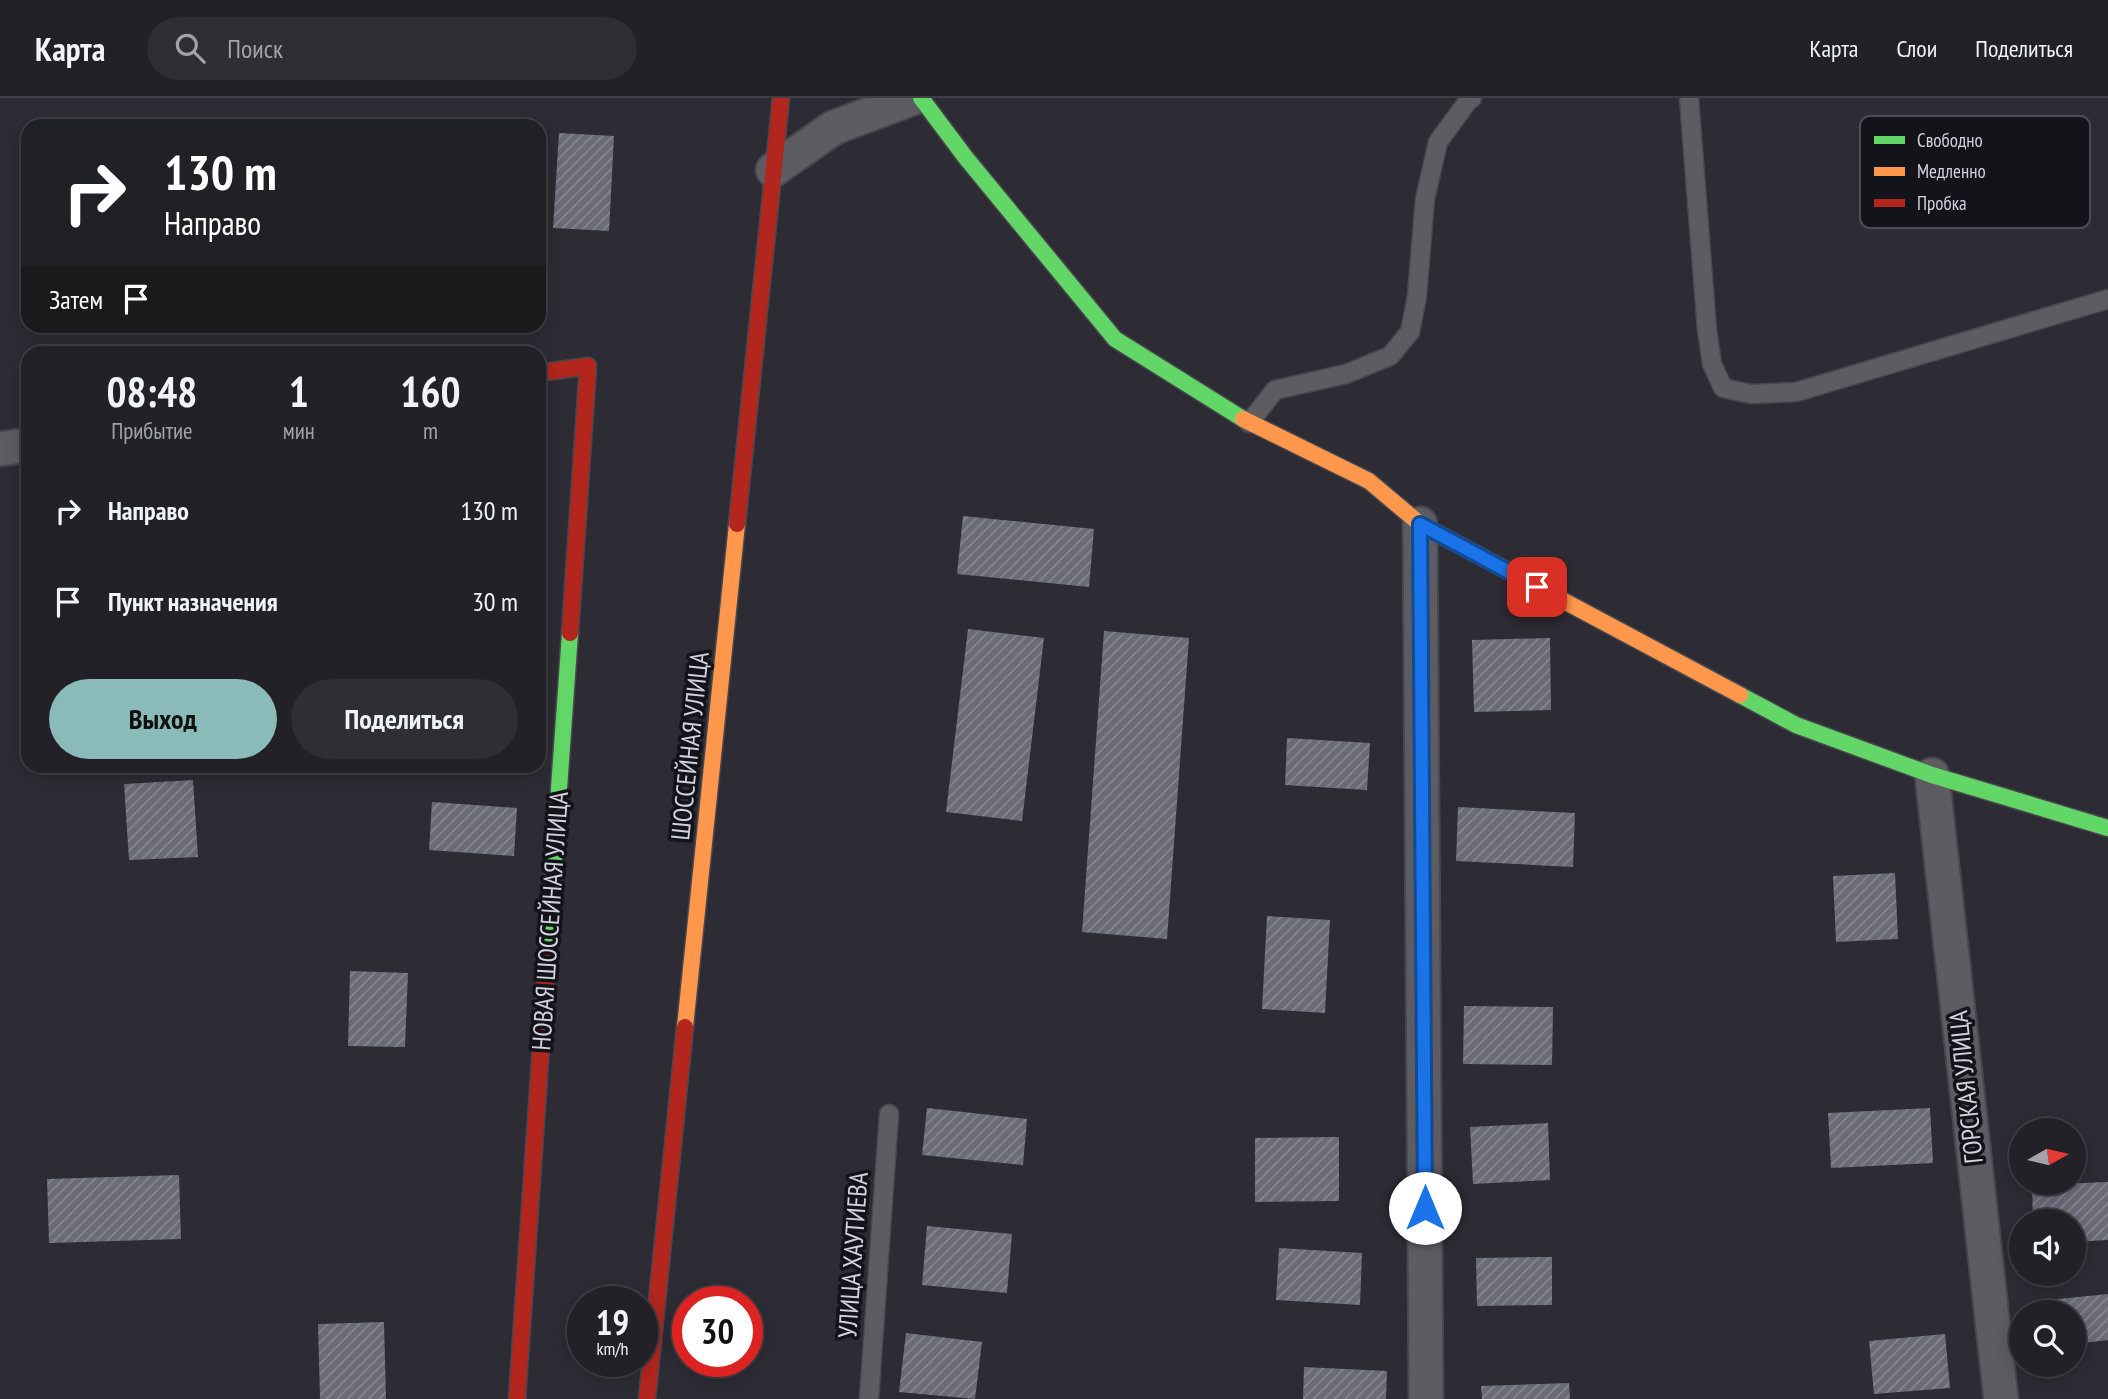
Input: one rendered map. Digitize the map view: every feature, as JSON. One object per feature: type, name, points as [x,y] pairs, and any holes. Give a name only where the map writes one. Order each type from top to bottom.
[{"type":"street","name":"ШОССЕЙНАЯ УЛИЦА","points":[[647,1399],[781,98]]},
{"type":"street","points":[[773,170],[833,128],[913,98]]},
{"type":"street","points":[[922,98],[966,158],[1115,339],[1249,423],[1369,481],[1420,524],[1796,725],[1932,775],[2108,828]]},
{"type":"street","name":"НОВАЯ ШОССЕЙНАЯ УЛИЦА","points":[[517,1399],[588,366],[546,372]]},
{"type":"street","points":[[0,449],[21,446]]},
{"type":"street","points":[[1420,524],[1426,1399]]},
{"type":"street","name":"ГОРСКАЯ УЛИЦА","points":[[1932,775],[2001,1399]]},
{"type":"lane","points":[[1249,423],[1275,390],[1346,374],[1390,356],[1410,332],[1417,296],[1425,199],[1438,142],[1472,98]]},
{"type":"lane","points":[[1689,98],[1707,330],[1712,364],[1723,388],[1751,394],[1796,392],[2108,299]]},
{"type":"lane","name":"УЛИЦА ХАУТИЕВА","points":[[869,1399],[889,1114]]},
{"type":"building","points":[[559,133],[614,136],[609,231],[553,228]]},
{"type":"building","points":[[963,516],[1094,529],[1089,587],[957,574]]},
{"type":"building","points":[[968,629],[1044,638],[1022,821],[946,812]]},
{"type":"building","points":[[1104,631],[1189,638],[1167,939],[1082,932]]},
{"type":"building","points":[[1550,638],[1551,710],[1474,712],[1472,640]]},
{"type":"building","points":[[1287,738],[1370,743],[1367,790],[1285,785]]},
{"type":"building","points":[[193,780],[198,857],[129,860],[124,784]]},
{"type":"building","points":[[432,802],[517,808],[514,856],[429,850]]},
{"type":"building","points":[[1458,807],[1575,813],[1573,867],[1456,861]]},
{"type":"building","points":[[1895,873],[1898,939],[1836,942],[1833,876]]},
{"type":"building","points":[[1267,916],[1330,920],[1325,1013],[1262,1009]]},
{"type":"building","points":[[350,971],[408,973],[405,1047],[348,1046]]},
{"type":"building","points":[[1464,1006],[1553,1007],[1552,1065],[1463,1064]]},
{"type":"building","points":[[927,1108],[1027,1119],[1023,1165],[922,1155]]},
{"type":"building","points":[[1930,1108],[1933,1163],[1831,1168],[1828,1113]]},
{"type":"building","points":[[1548,1123],[1550,1180],[1473,1184],[1470,1127]]},
{"type":"building","points":[[1339,1137],[1339,1201],[1255,1202],[1255,1138]]},
{"type":"building","points":[[179,1175],[181,1239],[49,1243],[47,1179]]},
{"type":"building","points":[[2108,1182],[2108,1240],[2086,1241],[2086,1209],[2033,1209],[2032,1195],[2086,1195],[2086,1183]]},
{"type":"building","points":[[927,1226],[1012,1234],[1007,1293],[922,1285]]},
{"type":"building","points":[[1279,1248],[1362,1253],[1360,1305],[1276,1300]]},
{"type":"building","points":[[1552,1257],[1552,1305],[1477,1306],[1476,1258]]},
{"type":"building","points":[[2108,1294],[2108,1340],[2086,1343],[2086,1300],[2048,1300]]},
{"type":"building","points":[[384,1322],[386,1399],[320,1399],[318,1324]]},
{"type":"building","points":[[906,1333],[982,1342],[975,1399],[899,1392]]},
{"type":"building","points":[[1945,1334],[1950,1388],[1874,1394],[1869,1341]]},
{"type":"building","points":[[1304,1367],[1387,1371],[1386,1399],[1303,1399]]},
{"type":"building","points":[[1569,1383],[1570,1399],[1482,1399],[1481,1386]]},
{"type":"traffic: fast","points":[[921,98],[966,158],[1115,339],[1243,419]]},
{"type":"traffic: fast","points":[[547,958],[570,633]]},
{"type":"traffic: fast","points":[[1740,695],[1796,725],[1932,775],[2108,828]]},
{"type":"traffic: slow","points":[[1243,419],[1369,481],[1420,524],[1740,695]]},
{"type":"traffic: slow","points":[[685,1027],[737,524]]},
{"type":"traffic: jam","points":[[737,524],[781,98]]},
{"type":"traffic: jam","points":[[546,372],[588,366],[570,633]]},
{"type":"traffic: jam","points":[[517,1399],[547,958]]},
{"type":"traffic: jam","points":[[647,1399],[685,1027]]},
{"type":"route","points":[[1425,1208],[1420,524],[1537,587]]}]
